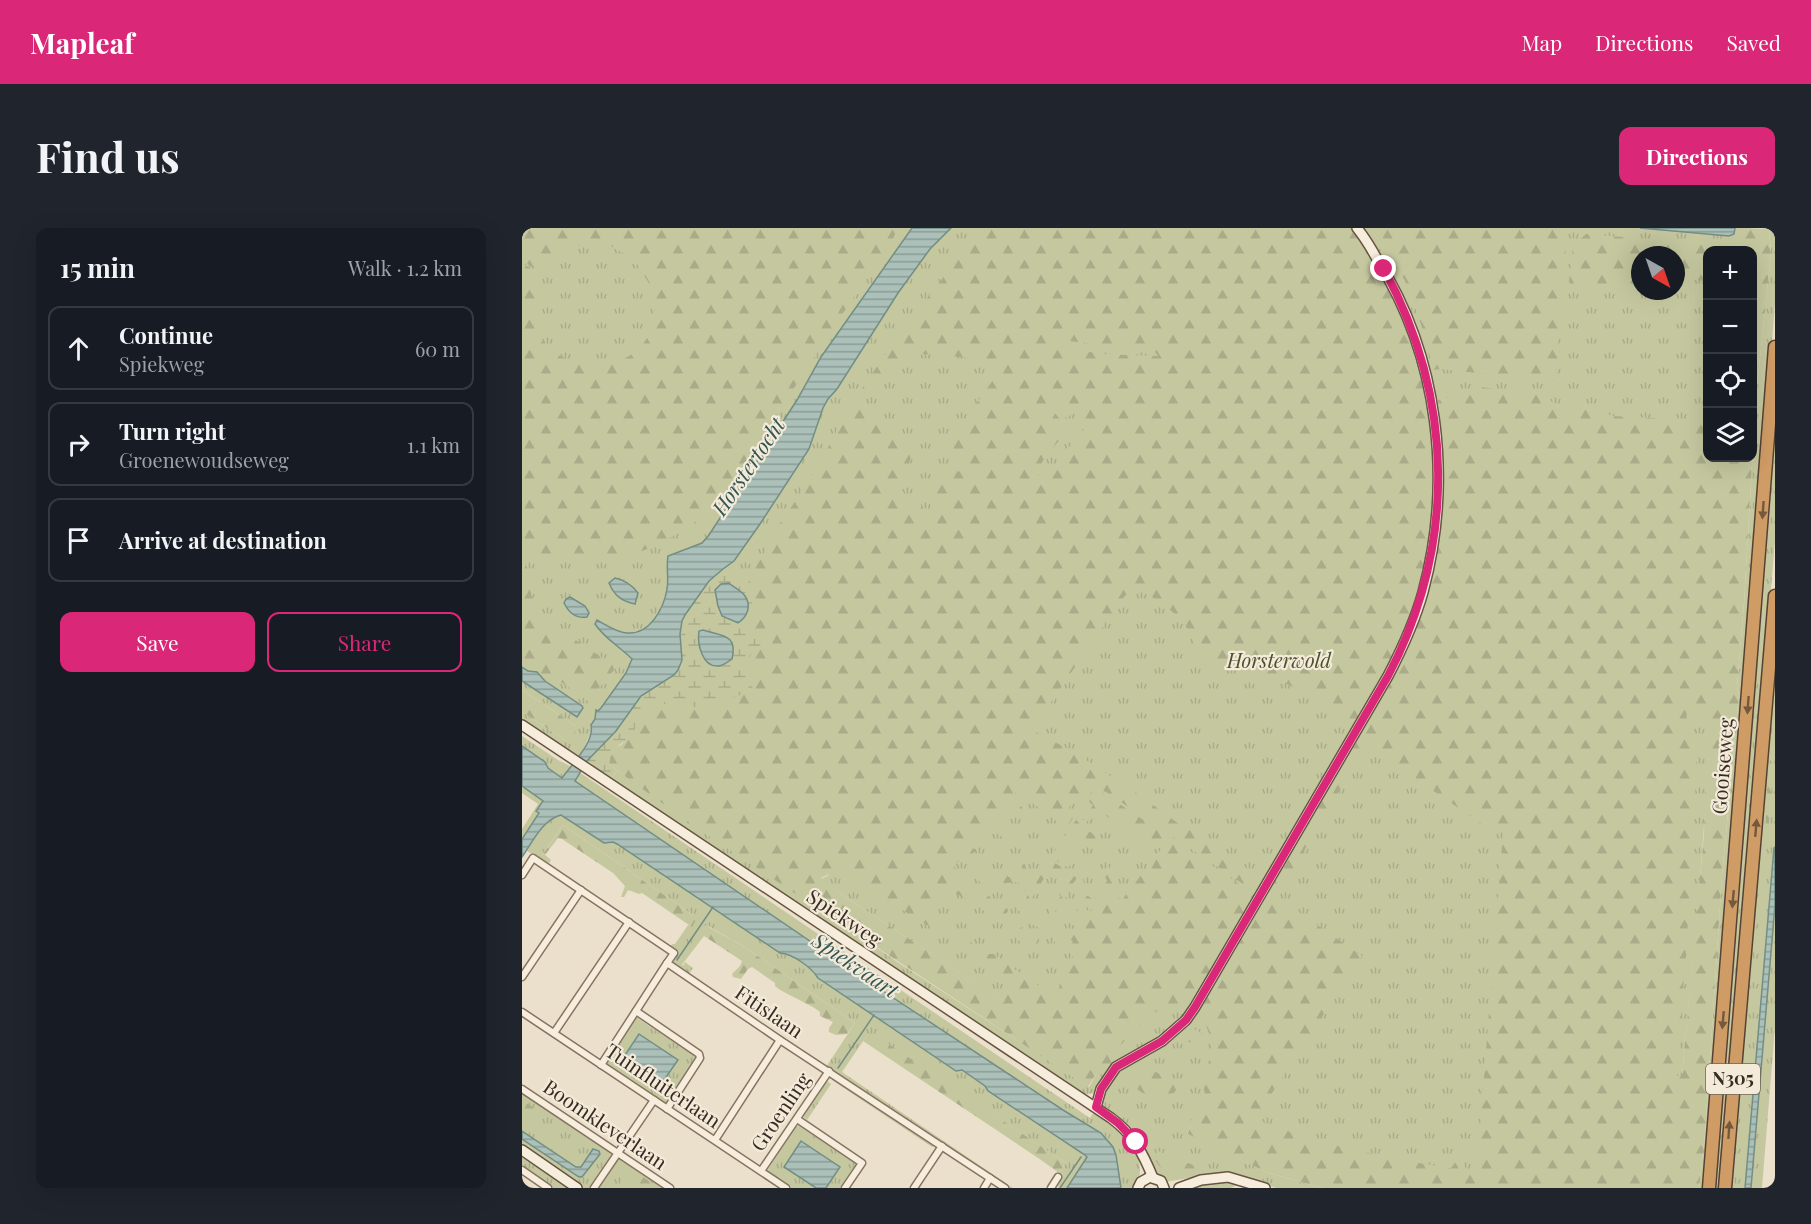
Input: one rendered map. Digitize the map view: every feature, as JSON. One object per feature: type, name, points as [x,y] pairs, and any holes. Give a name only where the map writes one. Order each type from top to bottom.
[{"type":"highway","name":"Gooiseweg","points":[[1709,1188],[1775,347]]},
{"type":"highway","name":"Gooiseweg","points":[[1725,1188],[1775,596]]},
{"type":"street","points":[[1087,1101],[1101,1089],[1116,1067],[1162,1041],[1186,1020],[1195,1007],[1388,676],[1399,654],[1422,593],[1433,547],[1438,475],[1432,399],[1418,345],[1407,317],[1384,269],[1357,228]]},
{"type":"street","name":"Spiekweg","points":[[522,725],[1096,1107],[1124,1128],[1140,1149],[1149,1178]]},
{"type":"street","points":[[522,875],[533,858],[674,953],[601,1065]]},
{"type":"street","points":[[522,977],[581,890]]},
{"type":"street","points":[[554,1033],[629,921]]},
{"type":"street","name":"Fitislaan","points":[[667,963],[1005,1188]]},
{"type":"street","points":[[636,1011],[699,1054],[700,1058],[667,1109]]},
{"type":"street","name":"Tuinfluiterlaan","points":[[522,1012],[786,1188]]},
{"type":"street","points":[[715,1140],[780,1040]]},
{"type":"street","name":"Groenling","points":[[761,1172],[829,1071]]},
{"type":"street","name":"Boomkleverlaan","points":[[522,1089],[670,1188]]},
{"type":"street","points":[[1096,1107],[1101,1089]]},
{"type":"street","points":[[594,1188],[654,1100]]},
{"type":"street","points":[[796,1119],[862,1163],[845,1188]]},
{"type":"street","points":[[914,1188],[942,1146]]},
{"type":"street","points":[[522,1150],[577,1188]]},
{"type":"street","points":[[522,1170],[548,1188]]},
{"type":"street","points":[[1051,1188],[1058,1177]]},
{"type":"street","points":[[1138,1188],[1149,1178],[1164,1186],[1228,1177],[1265,1188]]},
{"type":"street","points":[[984,1188],[990,1178]]},
{"type":"street","points":[[1179,1188],[1192,1182]]},
{"type":"green space","name":"Horsterwold","points":[[522,228],[1752,228],[1750,246],[1703,246],[1703,462],[1732,462],[1698,905],[1682,1076],[1678,1076],[1668,1188],[1424,1188],[1193,1116],[1188,1133],[1266,1172],[1322,1188],[1276,1188],[1241,1176],[1219,1173],[1165,1182],[1154,1172],[1134,1134],[1101,1105],[1108,1073],[1094,1093],[1083,1095],[610,779],[618,771],[899,963],[1089,1087],[1099,1069],[1006,1003],[841,894],[821,879],[829,875],[595,712],[595,719],[591,725],[592,730],[580,756],[522,721],[522,712],[567,741],[572,741],[576,726],[522,690],[522,681],[577,717],[583,708],[545,681],[537,672],[528,671],[522,667]]},
{"type":"green space","points":[[522,228],[899,228],[714,510],[660,544],[634,554],[597,559],[523,556],[534,610],[538,615],[613,665],[614,670],[588,701],[554,677],[547,678],[522,660],[522,263],[540,274],[535,286],[534,308],[541,340],[555,354],[580,364],[604,365],[622,360],[639,350],[651,332],[655,312],[650,285],[634,259],[606,243],[589,242],[559,255],[541,272],[522,261]]},
{"type":"green space","points":[[976,228],[1351,228],[1379,270],[1401,314],[1418,361],[1436,446],[1431,533],[1418,597],[1400,643],[1352,730],[1307,696],[1282,682],[1250,672],[1205,665],[1191,635],[1181,621],[1161,603],[1140,590],[1126,595],[1118,604],[1032,730],[1072,751],[1179,824],[1231,856],[1255,875],[1259,881],[1256,890],[1252,890],[1106,792],[1098,789],[1085,798],[1078,794],[1065,813],[1073,818],[1065,830],[1051,816],[1016,792],[1012,798],[1017,799],[1016,803],[1023,808],[1016,816],[1008,807],[999,825],[1021,842],[1018,846],[992,831],[984,823],[983,827],[988,834],[986,841],[1006,856],[1002,859],[974,838],[971,847],[976,850],[968,861],[961,857],[954,867],[962,872],[952,884],[953,888],[963,893],[968,885],[970,886],[966,895],[971,899],[979,890],[981,893],[976,900],[982,903],[987,896],[991,897],[985,905],[990,909],[994,903],[998,904],[993,911],[999,915],[1007,908],[1008,911],[1004,917],[1010,923],[1015,918],[1017,919],[1013,925],[1017,929],[1023,927],[1020,933],[1029,942],[1036,931],[1039,933],[1039,941],[1032,952],[1000,919],[944,886],[927,907],[927,914],[979,948],[974,954],[880,896],[842,868],[821,878],[841,894],[1005,1002],[1001,993],[1011,981],[985,963],[986,954],[994,954],[1050,996],[1055,995],[1059,992],[1060,979],[1073,957],[1070,953],[1060,953],[1054,939],[1060,935],[1066,947],[1073,942],[1062,930],[1075,935],[1079,928],[1069,921],[1081,925],[1087,918],[1076,910],[1080,905],[1090,912],[1093,908],[1082,898],[1085,894],[1094,900],[1098,894],[1088,886],[1091,883],[1101,890],[1107,881],[1101,874],[1108,866],[1113,881],[1109,890],[1122,900],[1162,848],[1149,846],[1096,809],[1083,827],[1102,840],[1101,847],[1092,844],[1086,838],[1078,844],[1071,839],[1062,855],[1070,862],[1070,866],[1067,867],[1052,858],[1076,820],[1081,823],[1093,805],[1088,801],[1095,793],[1103,793],[1166,835],[1167,838],[1251,892],[1253,897],[1189,1005],[1165,1008],[1148,1018],[1117,1048],[1118,1058],[1110,1067],[1099,1071],[1088,1087],[707,835],[609,764],[614,747],[621,745],[635,730],[636,719],[650,707],[747,681],[750,656],[762,644],[748,627],[752,601],[750,579],[753,568],[771,544],[773,533],[821,462],[845,417],[858,402],[867,409],[877,424],[913,449],[908,467],[897,485],[918,500],[927,512],[931,512],[930,502],[935,488],[952,470],[967,475],[971,474],[966,468],[946,458],[943,451],[993,380],[992,360],[926,354],[912,356],[892,375],[882,374],[864,399],[859,398],[861,390],[893,343],[952,266]],"holes":[[[1069,341],[1129,348],[1152,348],[1158,356],[1100,354],[1058,345]],[[1059,404],[1061,414],[1067,418],[1076,412],[1074,418],[1077,424],[1083,423],[1086,427],[1051,474],[1041,481],[1038,478],[1041,465],[1049,452],[1069,430],[1054,412]]]},
{"type":"green space","points":[[1382,228],[1557,228],[1566,236],[1556,375],[1552,381],[1433,370],[1416,308],[1405,280],[1385,244]]},
{"type":"green space","points":[[1762,228],[1775,228],[1775,304],[1703,1188],[1699,1188],[1705,1134],[1722,876],[1739,695],[1737,687],[1752,462],[1757,462],[1757,386],[1771,253],[1769,229]]},
{"type":"green space","points":[[1741,229],[1769,229],[1771,253],[1757,386],[1757,246],[1739,246]]},
{"type":"green space","points":[[1586,234],[1733,246],[1703,246],[1703,281],[1685,281],[1685,246],[1631,246],[1631,291],[1573,288],[1569,282],[1573,246]]},
{"type":"green space","points":[[1437,374],[1443,376],[1446,391],[1437,395],[1431,394],[1431,376]]},
{"type":"green space","points":[[1482,387],[1512,392],[1531,388],[1560,407],[1604,410],[1611,416],[1703,421],[1703,462],[1752,462],[1737,687],[1739,695],[1722,876],[1705,1134],[1699,1188],[1322,1188],[1266,1172],[1188,1134],[1192,1117],[1206,1097],[1202,1083],[1210,1058],[1212,1042],[1206,1025],[1197,1014],[1393,680],[1410,643],[1441,511],[1444,449],[1438,400],[1470,393]],"holes":[[[1686,713],[1708,726],[1704,833],[1682,1076],[1677,1076],[1697,760],[1691,744]],[[1366,745],[1482,824],[1503,832],[1477,1167],[1470,1171],[1466,1170],[1460,1156],[1451,1168],[1401,1160],[1327,1143],[1255,1119],[1362,956],[1277,897]]]},
{"type":"green space","points":[[1775,400],[1775,541],[1721,1188],[1715,1188],[1723,1099],[1722,1069]]},
{"type":"green space","points":[[723,569],[750,579],[752,601],[748,627],[762,644],[752,651],[748,659],[748,669],[753,673],[747,681],[753,688],[724,702],[705,707],[659,704],[649,708],[636,719],[635,729],[629,738],[613,751],[609,764],[618,771],[610,779],[587,761],[616,731],[641,696],[674,675],[682,621],[709,581]],"holes":[[[703,630],[728,637],[702,655]]]},
{"type":"green space","points":[[1775,640],[1775,847],[1745,1188],[1731,1188]]},
{"type":"green space","points":[[522,690],[576,726],[572,741],[567,741],[522,712]]},
{"type":"green space","points":[[1775,693],[1773,772],[1769,772]]},
{"type":"green space","points":[[522,736],[572,767],[562,778],[548,768],[545,762],[522,746]]},
{"type":"green space","points":[[579,772],[1090,1118],[1095,1110],[1123,1134],[1137,1154],[1140,1164],[1135,1188],[1121,1188],[1116,1155],[1101,1133],[889,995],[577,783],[575,781]]},
{"type":"green space","points":[[1768,782],[1772,782],[1768,833],[1765,833]]},
{"type":"green space","points":[[522,786],[543,801],[539,813],[522,839],[522,829],[538,804],[522,793]]},
{"type":"green space","points":[[561,815],[604,843],[617,844],[780,953],[801,962],[818,978],[956,1071],[962,1070],[985,1086],[988,1092],[1085,1155],[1087,1157],[1067,1188],[1058,1188],[1059,1186],[1055,1183],[1066,1163],[886,1043],[868,1034],[842,1072],[1013,1188],[1008,1188],[826,1067],[855,1023],[743,946],[708,926],[679,960],[683,966],[685,962],[693,968],[688,975],[673,965],[672,960],[678,952],[670,946],[675,944],[688,925],[691,926],[693,915],[563,825],[542,855],[551,860],[548,865],[527,851],[545,824]]},
{"type":"green space","points":[[563,825],[693,915],[696,920],[692,927],[642,893],[628,890],[624,897],[621,897],[625,886],[613,873],[562,839],[558,838],[541,857]]},
{"type":"green space","points":[[1048,859],[1062,869],[1060,874],[1051,867],[1025,909],[1029,916],[1024,916],[1008,899],[1014,896],[1022,905],[1034,885],[1026,892],[1018,882],[995,884],[991,874],[985,875],[986,883],[978,881],[981,875],[995,873],[996,878],[1003,878],[1003,871],[1006,870],[1008,877],[1014,877],[1013,868],[1016,867],[1018,877],[1023,876],[1022,865],[1025,864],[1028,878],[1040,877]]},
{"type":"green space","points":[[1063,873],[1066,875],[1063,882],[1069,883],[1074,876],[1077,878],[1072,885],[1078,887],[1083,879],[1085,885],[1080,893],[1071,888],[1067,893],[1068,898],[1065,897],[1062,902],[1064,903],[1055,911],[1058,915],[1051,918],[1052,922],[1049,920],[1044,924],[1052,925],[1053,931],[1037,927],[1030,923],[1031,918],[1040,923],[1044,920],[1043,916],[1045,914],[1048,916],[1050,907],[1053,908],[1056,904],[1054,900],[1059,899],[1062,889],[1065,891],[1067,886],[1058,884]]},
{"type":"green space","points":[[1775,901],[1775,1027],[1762,1188],[1751,1188]]},
{"type":"green space","points":[[705,925],[743,946],[855,1023],[847,1034],[836,1035],[829,1032],[833,1022],[820,1016],[820,1012],[815,1009],[778,989],[775,983],[752,967],[741,979],[733,977],[732,974],[742,961],[704,936],[681,966],[678,963],[679,960]]},
{"type":"green space","points":[[636,1017],[696,1057],[665,1104],[604,1063]]},
{"type":"green space","points":[[1192,1028],[1202,1033],[1200,1040],[1196,1043],[1189,1042],[1186,1038]]},
{"type":"green space","points":[[868,1034],[890,1045],[1066,1163],[1059,1173],[863,1041]]},
{"type":"green space","points":[[1140,1068],[1165,1077],[1177,1087],[1175,1092],[1159,1101],[1140,1091],[1133,1085],[1131,1075]]},
{"type":"green space","points":[[833,1077],[934,1145],[932,1147],[832,1080]]},
{"type":"green space","points":[[827,1081],[831,1084],[807,1120],[803,1116]]},
{"type":"green space","points":[[522,1094],[610,1151],[612,1157],[591,1188],[583,1188],[522,1148],[522,1139],[579,1177],[587,1172],[593,1149],[581,1167],[576,1167],[522,1131]]},
{"type":"green space","points":[[522,1100],[537,1110],[524,1129],[522,1128]]},
{"type":"green space","points":[[799,1126],[856,1164],[840,1188],[790,1188],[769,1173],[768,1169],[795,1127]]},
{"type":"green space","points":[[1158,1151],[1198,1167],[1199,1171],[1172,1174],[1157,1163],[1154,1156]]},
{"type":"green space","points":[[522,1157],[569,1188],[552,1188],[522,1168]]},
{"type":"green space","points":[[621,1158],[622,1161],[662,1188],[597,1188],[617,1160]]},
{"type":"green space","points":[[630,1168],[659,1188],[617,1188]]},
{"type":"green space","points":[[1226,1182],[1237,1185],[1231,1188],[1188,1188],[1205,1183]]},
{"type":"water","points":[[912,228],[951,228],[930,249],[898,293],[837,389],[828,399],[809,449],[760,524],[734,561],[709,581],[685,615],[680,634],[682,660],[678,670],[641,696],[616,731],[587,761],[575,781],[889,995],[1101,1133],[1113,1147],[1116,1155],[1121,1188],[1067,1188],[1087,1157],[1085,1155],[988,1091],[985,1086],[962,1070],[956,1071],[818,978],[801,962],[780,953],[617,844],[604,843],[561,815],[543,827],[522,857],[522,839],[539,813],[536,811],[543,801],[522,786],[522,746],[545,762],[548,768],[562,778],[586,746],[596,710],[601,708],[626,673],[632,659],[607,638],[595,624],[597,620],[615,630],[627,633],[643,630],[654,619],[663,604],[667,589],[668,556],[702,543],[709,535],[797,400],[821,357]]},
{"type":"water","points":[[1640,228],[1735,228],[1734,234],[1729,236]]},
{"type":"water","points":[[615,578],[628,583],[638,593],[635,604],[622,599],[613,591],[609,583]]},
{"type":"water","points":[[729,583],[744,594],[748,604],[744,618],[738,623],[722,616],[718,606],[715,590],[721,584]]},
{"type":"water","points":[[570,597],[585,606],[589,613],[587,617],[576,616],[568,610],[564,603]]},
{"type":"water","points":[[699,631],[722,635],[730,640],[733,645],[732,659],[719,666],[708,663],[702,654],[699,642]]},
{"type":"water","points":[[522,667],[528,671],[537,672],[545,681],[582,706],[577,717],[522,681]]},
{"type":"water","points":[[1774,848],[1775,905],[1751,1188],[1745,1188]]},
{"type":"water","points":[[639,1034],[678,1060],[662,1083],[623,1058]]},
{"type":"water","points":[[522,1131],[576,1167],[581,1167],[593,1149],[599,1151],[600,1154],[582,1177],[579,1177],[522,1139]]},
{"type":"water","points":[[801,1141],[840,1167],[826,1188],[816,1188],[784,1167]]},
{"type":"waterway","points":[[677,960],[713,907]]},
{"type":"waterway","points":[[838,1068],[874,1015]]},
{"type":"waterway","points":[[1060,1188],[1081,1157]]},
{"type":"route","points":[[1136,1142],[1118,1123],[1096,1107],[1101,1089],[1116,1067],[1162,1041],[1186,1020],[1195,1007],[1388,676],[1399,654],[1422,593],[1433,547],[1437,507],[1438,475],[1434,416],[1432,399],[1415,337],[1384,269]]},
{"type":"water label","name":"Horstertocht","points":[[749,467]]},
{"type":"water label","name":"Spiekvaart","points":[[855,966]]}]
